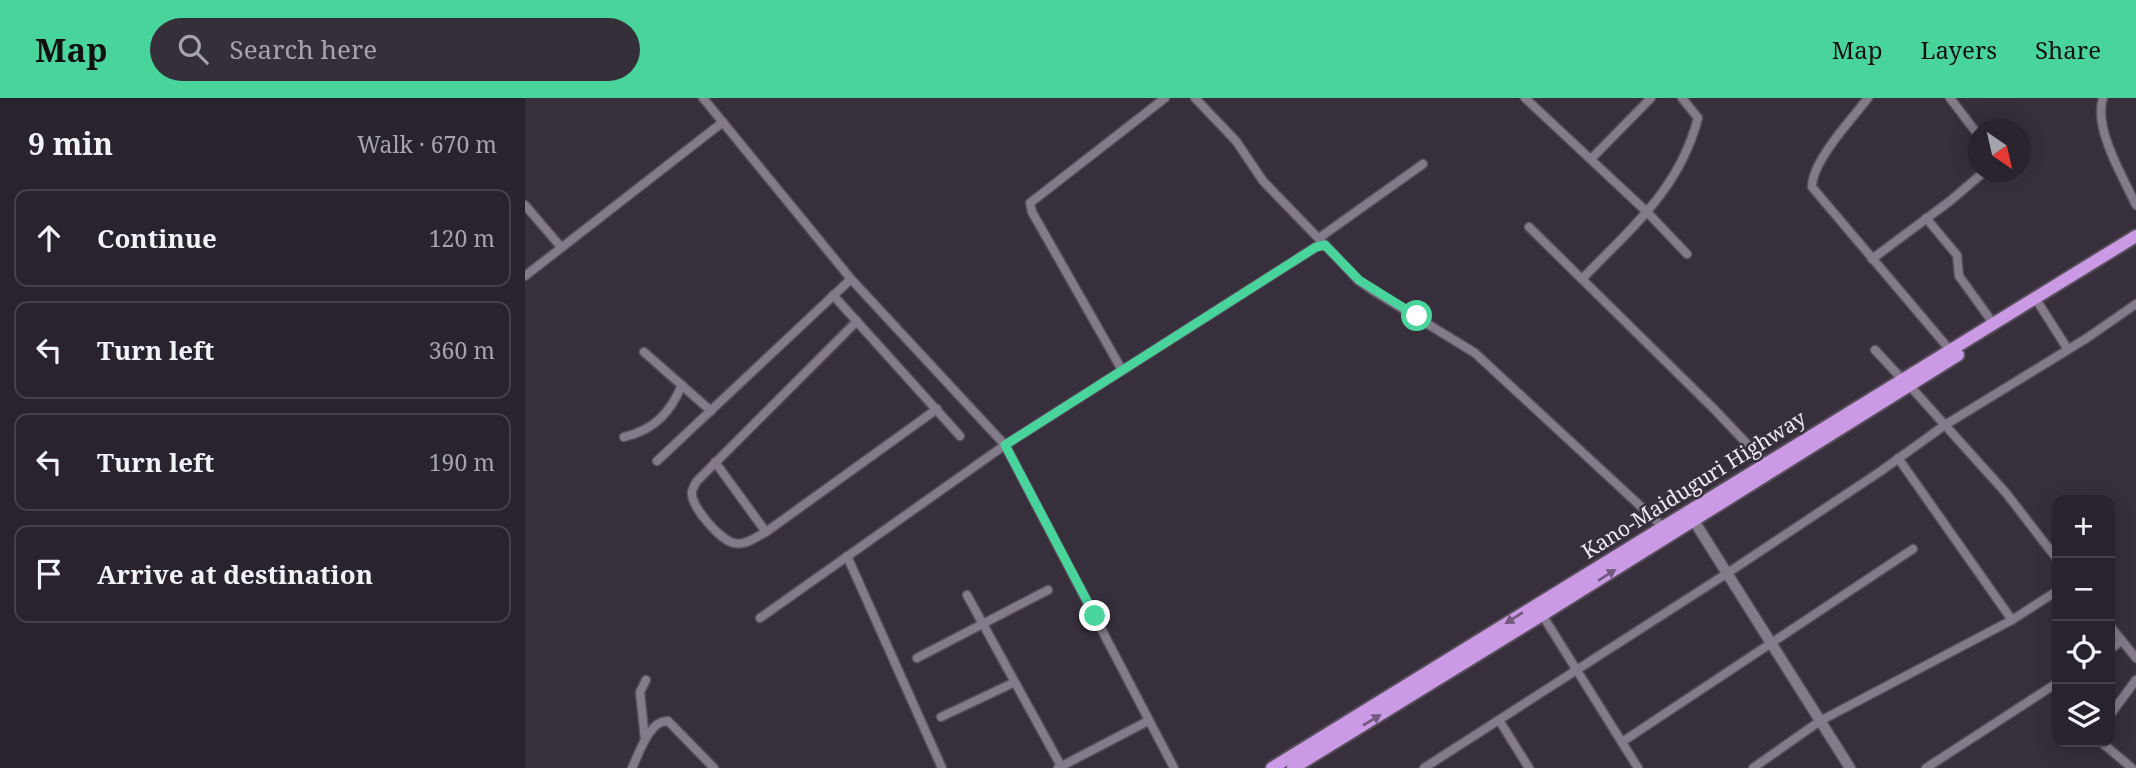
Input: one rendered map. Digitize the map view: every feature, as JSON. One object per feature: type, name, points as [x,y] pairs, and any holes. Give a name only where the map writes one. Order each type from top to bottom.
[{"type":"highway","name":"Kano-Maiduguri Highway","points":[[1906,382],[1950,350],[2136,236]]},
{"type":"highway","name":"Kano-Maiduguri Highway","points":[[1293,768],[1539,610],[1662,526],[1769,467],[2136,244]]},
{"type":"highway","name":"Kano-Maiduguri Highway","points":[[1272,768],[1694,521],[1769,467]]},
{"type":"street","points":[[703,98],[851,279],[1005,445],[1174,768]]},
{"type":"street","points":[[1122,370],[1032,212],[1030,204],[1165,98]]},
{"type":"street","points":[[1195,98],[1236,141],[1263,181],[1359,280],[1475,353],[1662,526]]},
{"type":"street","points":[[1525,98],[1647,212],[1687,254]]},
{"type":"street","points":[[1591,159],[1651,98]]},
{"type":"street","points":[[1582,279],[1647,212],[1677,173],[1698,117],[1682,98]]},
{"type":"street","points":[[1868,98],[1818,165],[1812,178],[1812,187],[1950,350]]},
{"type":"street","points":[[1950,98],[1968,122]]},
{"type":"street","points":[[2103,98],[2101,118],[2104,131],[2136,205]]},
{"type":"street","points":[[525,276],[723,122]]},
{"type":"street","points":[[760,618],[1005,445],[1316,247],[1423,164]]},
{"type":"street","points":[[1872,259],[1972,182]]},
{"type":"street","points":[[525,205],[561,247]]},
{"type":"street","points":[[1926,219],[1957,255],[1959,276],[1993,323]]},
{"type":"street","points":[[1529,227],[1714,409],[1769,467]]},
{"type":"street","points":[[657,461],[851,279]]},
{"type":"street","points":[[833,295],[960,436]]},
{"type":"street","points":[[2039,304],[2067,348]]},
{"type":"street","points":[[1425,768],[1727,574],[1945,425],[2087,338],[2136,304]]},
{"type":"street","points":[[857,321],[696,482],[692,492],[699,512],[721,536],[731,543],[741,544],[765,532],[937,409]]},
{"type":"street","points":[[1875,350],[2006,493],[2056,558]]},
{"type":"street","points":[[644,352],[711,411]]},
{"type":"street","points":[[624,437],[638,433],[661,419],[674,403],[682,385]]},
{"type":"street","points":[[1898,458],[2012,620]]},
{"type":"street","points":[[715,462],[765,532]]},
{"type":"street","points":[[1694,521],[1850,768]]},
{"type":"street","points":[[1622,742],[1913,550]]},
{"type":"street","points":[[848,556],[942,768]]},
{"type":"street","points":[[917,658],[1048,590]]},
{"type":"street","points":[[1753,768],[1820,720],[2012,620],[2052,594]]},
{"type":"street","points":[[967,595],[1059,767],[1148,721]]},
{"type":"street","points":[[1539,610],[1638,768]]},
{"type":"street","points":[[2115,632],[2136,658]]},
{"type":"street","points":[[2115,646],[2122,641]]},
{"type":"street","points":[[645,740],[640,692],[646,680]]},
{"type":"street","points":[[2115,708],[2136,680]]},
{"type":"street","points":[[941,717],[1013,684]]},
{"type":"street","points":[[1926,768],[2052,686]]},
{"type":"street","points":[[1499,720],[1529,768]]},
{"type":"street","points":[[632,768],[645,740],[659,722],[668,721],[714,768]]},
{"type":"street","points":[[2107,747],[2132,768]]},
{"type":"route","points":[[1095,616],[1005,445],[1316,247],[1325,245],[1359,280],[1417,316]]}]
